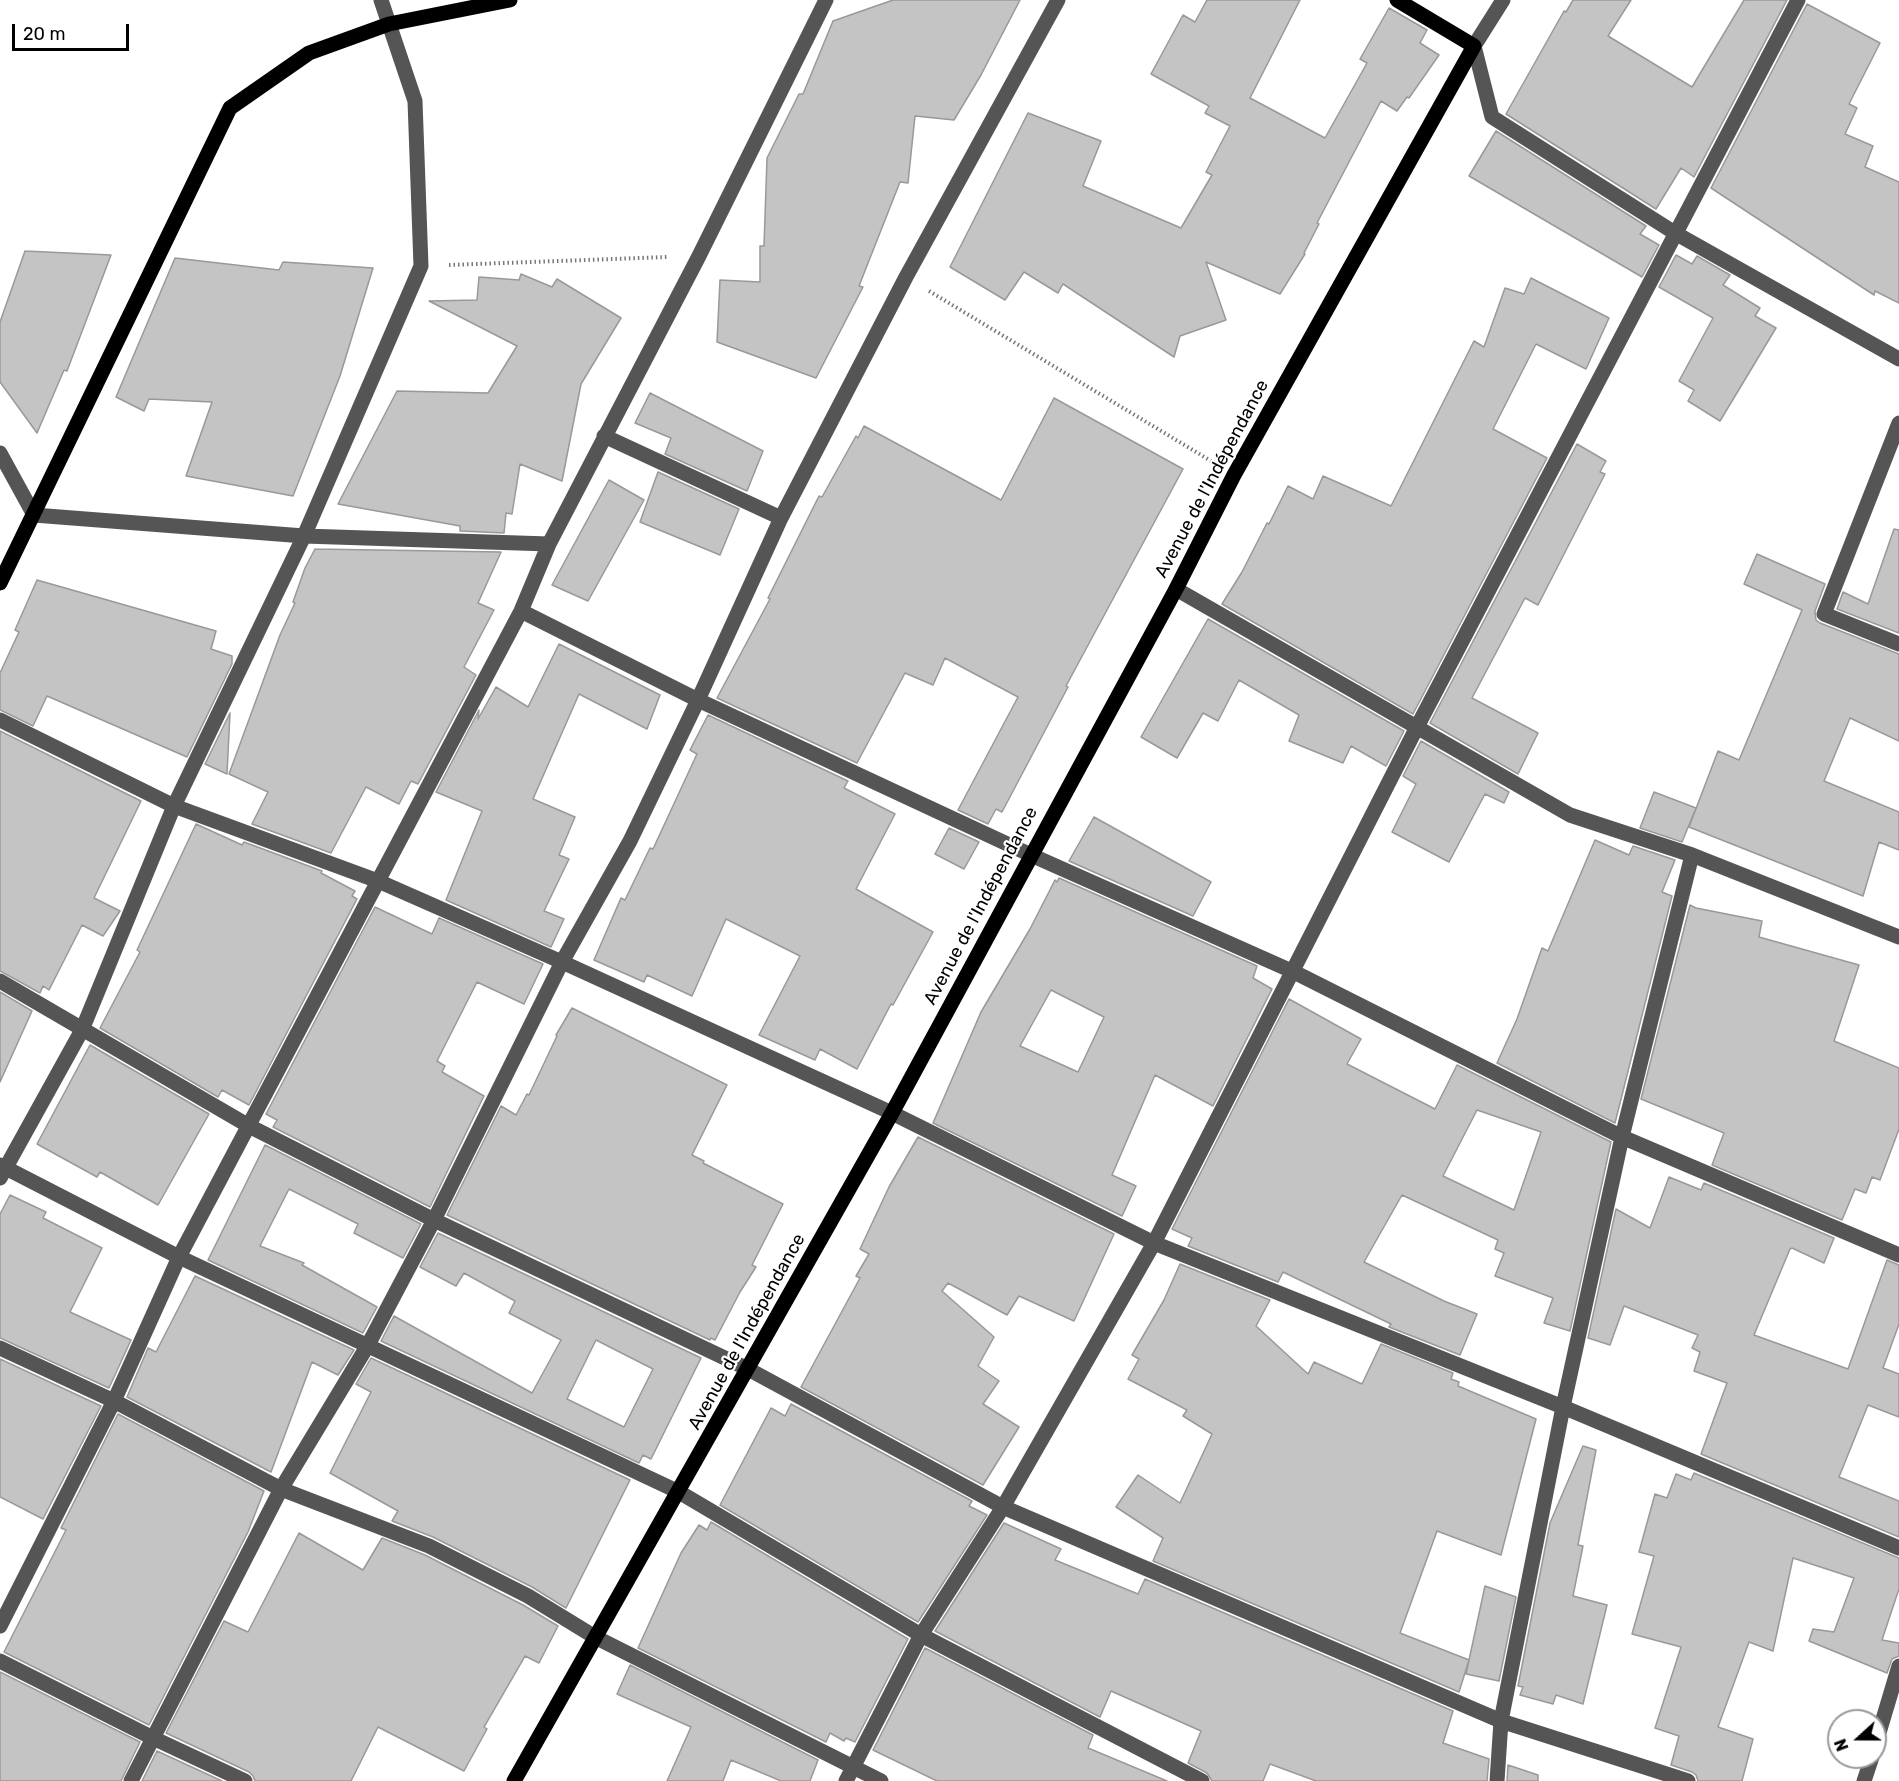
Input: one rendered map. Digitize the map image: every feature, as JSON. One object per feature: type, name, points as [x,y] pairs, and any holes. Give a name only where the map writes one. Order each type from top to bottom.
[{"type":"main road","points":[[0,583],[230,108],[309,53],[389,24],[510,0]]},
{"type":"main road","points":[[1396,0],[1474,46]]},
{"type":"main road","name":"Avenue de l'Indépendance","points":[[514,1781],[892,1113],[1176,589],[1234,475],[1474,46]]},
{"type":"street","points":[[381,0],[415,101],[422,266],[304,536],[174,806],[82,1030],[2,1170],[179,1257],[678,1492],[921,1635],[1192,1779]]},
{"type":"street","points":[[0,1626],[114,1401],[179,1257],[520,611],[549,544],[699,256],[826,0]]},
{"type":"street","points":[[131,1781],[281,1489],[368,1345],[434,1220],[562,962],[630,841],[698,700],[781,518],[906,277],[1058,0]]},
{"type":"street","points":[[1503,0],[1474,46],[1492,117],[1676,233],[1899,359]]},
{"type":"street","points":[[850,1774],[921,1635],[1003,1507],[1154,1243],[1417,727],[1798,0]]},
{"type":"street","points":[[1899,423],[1824,614],[1899,644]]},
{"type":"street","points":[[604,436],[781,518]]},
{"type":"street","points":[[0,453],[34,515],[304,536],[549,544]]},
{"type":"street","points":[[1176,589],[1570,815],[1692,855],[1899,937]]},
{"type":"street","points":[[520,611],[698,700],[1031,855],[1294,972],[1622,1137],[1899,1255]]},
{"type":"street","points":[[0,720],[174,806],[378,881],[562,962],[892,1113],[1154,1243],[1563,1407],[1899,1548]]},
{"type":"street","points":[[1497,1781],[1501,1721],[1563,1407],[1622,1137],[1692,855]]},
{"type":"street","points":[[0,981],[249,1126],[434,1220],[748,1369],[1003,1507],[1501,1721],[1688,1781]]},
{"type":"street","points":[[0,1348],[114,1401],[281,1489],[429,1546],[528,1596],[594,1637],[850,1774],[881,1781]]},
{"type":"street","points":[[0,1661],[153,1738],[245,1781]]},
{"type":"street","points":[[1886,1709],[1899,1666]]},
{"type":"path","points":[[422,266],[699,256]]},
{"type":"path","points":[[906,277],[1234,475]]},
{"type":"building","points":[[893,0],[1020,0],[981,75],[954,120],[915,116],[908,183],[900,182],[859,286],[863,287],[816,378],[717,342],[720,280],[760,282],[760,246],[764,246],[767,158],[799,94],[803,94],[833,21]]},
{"type":"building","points":[[1207,0],[1300,0],[1250,98],[1325,138],[1367,63],[1360,59],[1389,8],[1427,30],[1420,43],[1439,55],[1409,98],[1407,97],[1397,111],[1381,101],[1317,223],[1319,224],[1305,254],[1280,294],[1206,262],[1226,320],[1180,336],[1174,357],[1063,284],[1058,293],[1024,272],[1005,300],[950,267],[1028,113],[1101,141],[1083,186],[1181,228],[1212,175],[1206,172],[1230,126],[1205,113],[1209,106],[1151,74],[1183,15],[1195,22]]},
{"type":"building","points":[[1573,0],[1631,0],[1608,36],[1692,87],[1744,0],[1787,0],[1694,177],[1681,168],[1656,209],[1506,114],[1564,11],[1566,12]]},
{"type":"building","points":[[1807,4],[1880,43],[1849,104],[1857,108],[1845,134],[1873,146],[1865,167],[1899,182],[1899,303],[1875,291],[1874,295],[1711,188]]},
{"type":"building","points":[[1496,131],[1646,226],[1640,234],[1659,245],[1642,277],[1469,176]]},
{"type":"building","points":[[25,251],[111,255],[67,371],[64,370],[37,433],[0,382],[0,322]]},
{"type":"building","points":[[1676,255],[1692,264],[1697,256],[1730,275],[1723,285],[1760,308],[1755,316],[1776,328],[1720,421],[1688,401],[1694,390],[1679,381],[1713,318],[1659,287]]},
{"type":"building","points":[[175,258],[279,270],[283,262],[373,268],[340,376],[293,496],[186,476],[212,402],[149,399],[144,411],[116,397]]},
{"type":"building","points":[[521,274],[552,287],[557,279],[621,318],[581,384],[562,481],[520,464],[512,514],[506,513],[504,533],[460,531],[460,526],[338,504],[397,391],[488,393],[517,346],[429,301],[477,300],[479,277],[519,280]]},
{"type":"building","points":[[1531,278],[1609,318],[1586,369],[1536,344],[1493,429],[1547,458],[1413,714],[1222,604],[1242,572],[1267,523],[1269,524],[1288,486],[1313,499],[1323,476],[1391,506],[1474,341],[1484,347],[1505,288],[1524,294]]},
{"type":"building","points":[[650,393],[763,451],[747,491],[665,454],[671,438],[635,423]]},
{"type":"building","points":[[1054,398],[1183,469],[1066,686],[1068,687],[1002,812],[996,809],[988,824],[958,810],[1018,697],[945,658],[933,685],[905,673],[857,763],[717,698],[770,599],[768,598],[819,496],[822,497],[864,426],[1001,500]]},
{"type":"building","points":[[1577,444],[1606,461],[1600,472],[1605,474],[1538,605],[1525,598],[1472,698],[1538,733],[1518,774],[1430,723]]},
{"type":"building","points":[[658,472],[739,509],[720,555],[640,522]]},
{"type":"building","points":[[609,480],[644,500],[588,601],[552,585]]},
{"type":"building","points":[[1894,529],[1899,530],[1899,633],[1837,609],[1843,592],[1868,604]]},
{"type":"building","points":[[315,549],[501,552],[478,603],[494,610],[464,667],[476,675],[418,784],[411,781],[399,804],[366,787],[331,853],[252,824],[268,792],[229,774],[280,635],[295,603],[293,602],[305,568]]},
{"type":"building","points":[[1757,554],[1825,584],[1815,611],[1816,620],[1820,623],[1899,654],[1899,741],[1850,718],[1824,781],[1899,812],[1899,850],[1879,842],[1863,896],[1689,827],[1718,751],[1739,760],[1802,610],[1744,584]]},
{"type":"building","points":[[37,580],[216,631],[211,649],[232,656],[232,664],[187,757],[47,696],[33,726],[0,710],[0,673],[19,632],[15,630]]},
{"type":"building","points":[[1208,619],[1404,731],[1386,766],[1351,746],[1343,763],[1289,741],[1299,715],[1239,680],[1218,721],[1203,713],[1177,758],[1141,737]]},
{"type":"building","points":[[559,644],[660,695],[647,729],[579,694],[533,799],[575,817],[559,855],[569,859],[544,911],[564,919],[551,947],[446,900],[482,811],[436,792],[479,710],[478,719],[496,687],[528,707]]},
{"type":"building","points":[[230,713],[227,774],[205,764]]},
{"type":"building","points":[[708,715],[848,781],[844,788],[895,814],[856,889],[933,932],[857,1069],[820,1049],[815,1060],[759,1035],[800,956],[726,919],[692,996],[647,975],[644,982],[594,960],[621,898],[625,900],[650,848],[653,849],[697,754],[690,750]]},
{"type":"building","points":[[0,731],[141,801],[94,898],[120,911],[103,936],[82,925],[49,990],[43,986],[40,993],[0,971]]},
{"type":"building","points":[[1421,741],[1509,792],[1504,803],[1485,794],[1449,862],[1392,832],[1416,784],[1403,776]]},
{"type":"building","points":[[1654,792],[1696,808],[1682,842],[1640,828]]},
{"type":"building","points":[[1094,817],[1211,882],[1193,916],[1069,861]]},
{"type":"building","points":[[196,824],[242,845],[244,842],[322,871],[321,873],[355,891],[352,896],[357,899],[249,1105],[222,1090],[218,1097],[100,1028],[140,952],[137,950]]},
{"type":"building","points":[[949,828],[979,842],[964,869],[935,854]]},
{"type":"building","points":[[1595,840],[1629,855],[1633,846],[1675,860],[1662,892],[1672,896],[1615,1123],[1497,1063],[1517,1019],[1542,948],[1548,951]]},
{"type":"building","points":[[1059,878],[1257,966],[1253,978],[1272,989],[1213,1106],[1155,1075],[1112,1175],[1136,1186],[1122,1216],[933,1123],[981,1012],[1030,929],[1055,880],[1057,882]],"holes":[[[1051,990],[1104,1017],[1078,1072],[1020,1046]]]},
{"type":"building","points":[[1690,905],[1762,921],[1759,937],[1859,965],[1834,1041],[1899,1068],[1899,1129],[1880,1180],[1872,1177],[1866,1193],[1855,1189],[1842,1220],[1712,1165],[1724,1133],[1641,1099]]},
{"type":"building","points":[[375,907],[432,934],[439,918],[543,964],[524,1004],[477,982],[437,1061],[445,1066],[442,1072],[484,1096],[430,1207],[273,1127],[277,1120],[266,1114]]},
{"type":"building","points":[[0,992],[32,1011],[0,1082]]},
{"type":"building","points":[[1289,999],[1361,1039],[1347,1064],[1435,1109],[1457,1065],[1611,1142],[1570,1331],[1544,1323],[1553,1298],[1495,1276],[1504,1253],[1495,1249],[1498,1240],[1402,1195],[1364,1262],[1444,1301],[1477,1314],[1460,1355],[1389,1327],[1391,1324],[1283,1272],[1278,1282],[1188,1246],[1192,1238],[1172,1229]],"holes":[[[1477,1110],[1541,1132],[1514,1210],[1443,1176]]]},
{"type":"building","points":[[572,1008],[727,1085],[692,1155],[704,1161],[703,1163],[783,1204],[752,1265],[756,1267],[715,1340],[711,1338],[710,1340],[447,1215],[501,1106],[516,1115],[527,1094],[529,1095],[556,1035]]},
{"type":"building","points":[[90,1045],[209,1114],[158,1205],[100,1172],[97,1177],[37,1144]]},
{"type":"building","points":[[918,1137],[1114,1234],[1074,1321],[1019,1296],[1007,1315],[948,1283],[942,1291],[994,1337],[978,1366],[999,1381],[983,1404],[1019,1427],[983,1485],[801,1387],[860,1278],[856,1276],[869,1254],[860,1249],[889,1187]]},
{"type":"building","points":[[265,1145],[421,1224],[403,1258],[354,1233],[358,1224],[289,1189],[260,1246],[304,1263],[302,1265],[377,1307],[363,1333],[208,1260]]},
{"type":"building","points":[[1669,1177],[1701,1190],[1704,1183],[1834,1238],[1824,1263],[1790,1249],[1754,1335],[1848,1369],[1887,1260],[1899,1265],[1899,1324],[1883,1368],[1899,1374],[1899,1417],[1868,1405],[1839,1477],[1899,1501],[1899,1537],[1701,1454],[1727,1383],[1694,1371],[1700,1352],[1692,1348],[1698,1335],[1624,1306],[1610,1345],[1588,1338],[1616,1209],[1650,1228]]},
{"type":"building","points":[[10,1195],[46,1212],[43,1218],[102,1248],[70,1312],[131,1340],[109,1388],[0,1338],[0,1214]]},
{"type":"building","points":[[438,1233],[701,1358],[651,1459],[643,1455],[639,1463],[381,1341],[394,1316],[532,1393],[561,1340],[509,1313],[515,1301],[464,1273],[456,1286],[420,1267]],"holes":[[[596,1340],[653,1369],[624,1427],[567,1399]]]},
{"type":"building","points":[[1180,1264],[1270,1300],[1256,1326],[1308,1374],[1314,1362],[1362,1384],[1381,1344],[1453,1373],[1451,1379],[1459,1382],[1458,1386],[1536,1419],[1501,1555],[1437,1531],[1400,1633],[1469,1660],[1459,1692],[1153,1561],[1163,1538],[1116,1507],[1138,1475],[1180,1503],[1212,1434],[1183,1416],[1187,1410],[1128,1379],[1139,1359],[1132,1355],[1164,1300]]},
{"type":"building","points":[[195,1276],[354,1350],[338,1375],[312,1362],[271,1472],[127,1397],[148,1348],[156,1352]]},
{"type":"building","points":[[371,1358],[630,1480],[566,1608],[532,1587],[433,1537],[392,1521],[398,1511],[330,1473],[371,1392],[356,1384]]},
{"type":"building","points":[[0,1359],[101,1406],[43,1519],[0,1497]]},
{"type":"building","points":[[791,1404],[972,1501],[969,1506],[987,1515],[918,1622],[720,1505],[771,1408],[785,1416]]},
{"type":"building","points":[[118,1414],[264,1491],[248,1532],[149,1725],[4,1652],[66,1530],[61,1528]]},
{"type":"building","points":[[1583,1446],[1596,1450],[1578,1545],[1583,1546],[1573,1596],[1607,1605],[1583,1704],[1556,1695],[1553,1704],[1520,1695],[1523,1687],[1518,1686],[1550,1523]]},
{"type":"building","points":[[1694,1473],[1899,1558],[1899,1589],[1882,1640],[1899,1643],[1899,1656],[1892,1659],[1887,1673],[1809,1641],[1813,1629],[1834,1632],[1854,1578],[1793,1558],[1773,1651],[1749,1642],[1718,1727],[1753,1739],[1742,1781],[1698,1781],[1692,1772],[1671,1765],[1679,1736],[1655,1728],[1681,1647],[1632,1634],[1654,1556],[1639,1552],[1655,1494],[1667,1498],[1676,1474],[1691,1480]]},
{"type":"building","points":[[711,1522],[908,1639],[855,1742],[846,1738],[844,1741],[830,1733],[826,1742],[638,1648],[681,1553],[699,1525],[707,1530]]},
{"type":"building","points":[[1004,1523],[1061,1549],[1055,1560],[1138,1594],[1145,1579],[1453,1711],[1443,1743],[1489,1759],[1487,1781],[1316,1781],[1270,1764],[1263,1781],[1212,1781],[1207,1773],[1188,1763],[1201,1731],[1111,1691],[1100,1717],[935,1631]]},
{"type":"building","points":[[299,1533],[363,1570],[382,1538],[425,1555],[523,1605],[558,1626],[539,1663],[525,1656],[484,1727],[487,1729],[464,1771],[378,1727],[351,1781],[255,1781],[249,1772],[166,1733],[224,1621],[248,1632]]},
{"type":"building","points":[[1485,1586],[1516,1597],[1499,1681],[1466,1674]]},
{"type":"building","points":[[925,1648],[1093,1735],[1088,1748],[1167,1781],[937,1781],[873,1750]]},
{"type":"building","points":[[630,1665],[818,1760],[810,1781],[781,1781],[731,1760],[723,1781],[667,1781],[691,1727],[617,1694]]},
{"type":"building","points":[[0,1672],[140,1742],[121,1781],[0,1781]]},
{"type":"building","points":[[157,1751],[222,1781],[142,1781]]},
{"type":"building","points":[[1508,1765],[1538,1775],[1538,1781],[1507,1781]]}]
